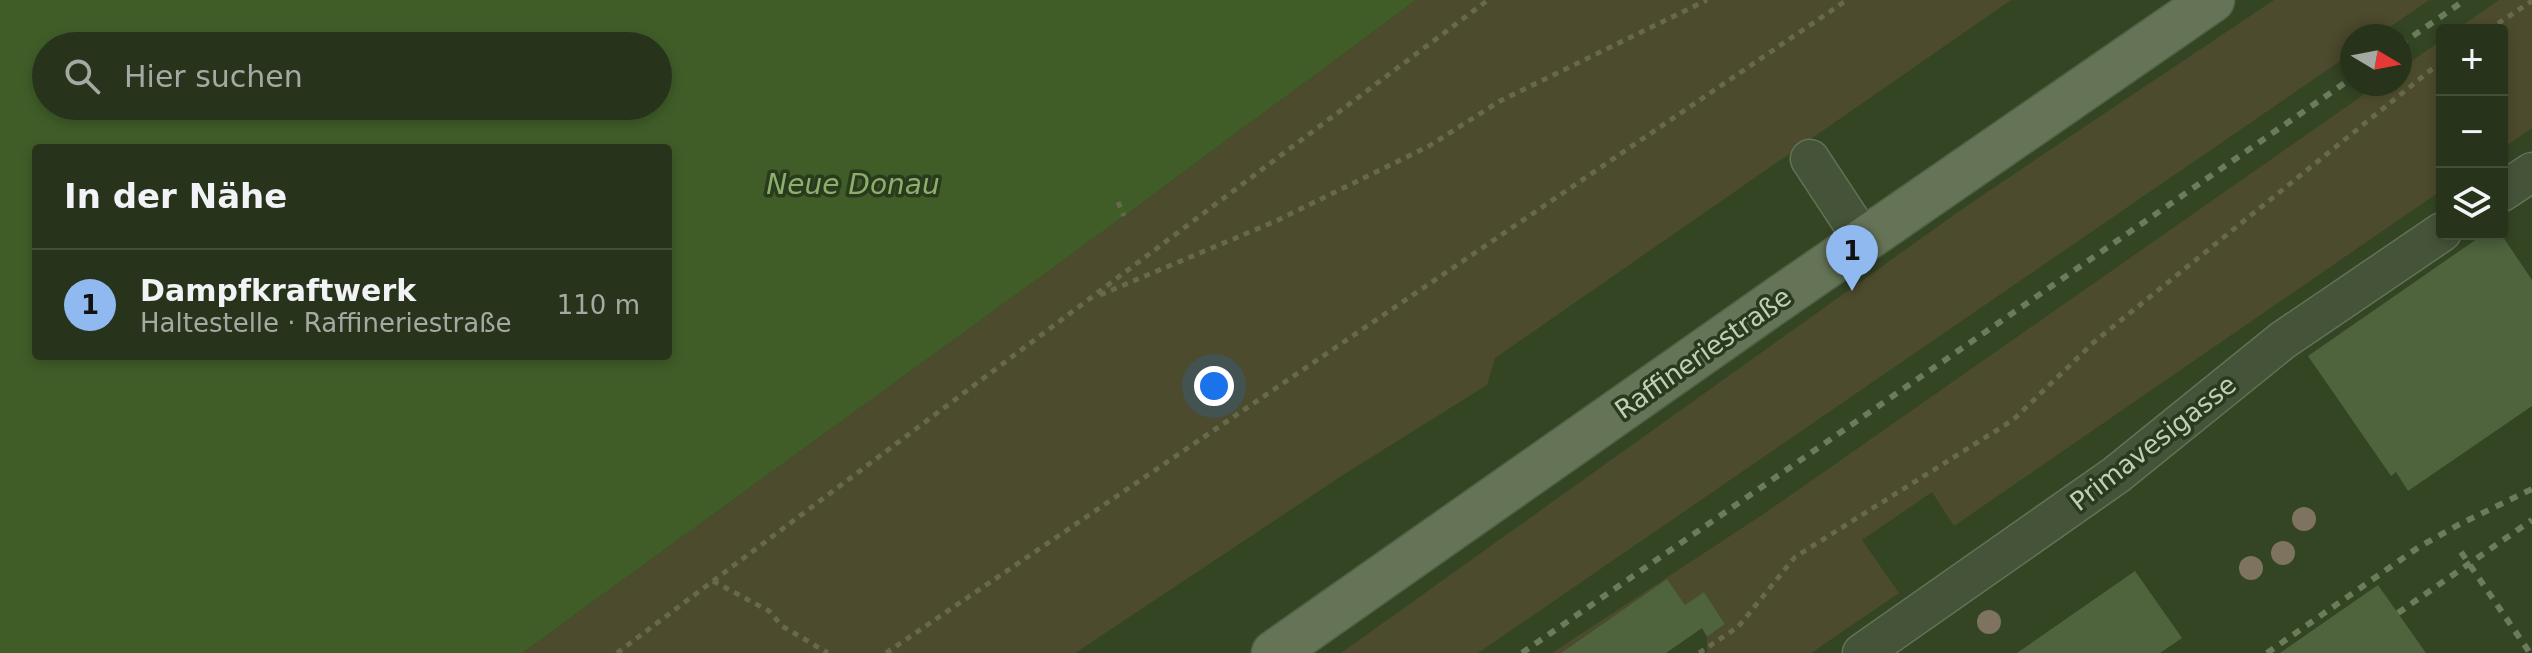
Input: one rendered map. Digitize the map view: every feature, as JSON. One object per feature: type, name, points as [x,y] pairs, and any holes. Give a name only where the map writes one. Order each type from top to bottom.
[{"type":"main road","name":"Raffineriestraße","points":[[1274,653],[2212,0]]},
{"type":"lane","points":[[1810,159],[1864,241]]},
{"type":"lane","points":[[2508,188],[2532,172]]},
{"type":"lane","name":"Primavesigasse","points":[[1862,653],[2116,475],[2283,340],[2436,236]]},
{"type":"path","points":[[617,653],[1488,0]]},
{"type":"path","points":[[1092,299],[1304,207],[1429,146],[1500,101],[1707,0]]},
{"type":"path","points":[[886,653],[1847,0]]},
{"type":"path","points":[[2497,24],[2532,1]]},
{"type":"path","points":[[1699,653],[1738,627],[1795,557],[2013,420],[2094,342],[2436,66]]},
{"type":"path","points":[[1118,202],[1124,216]]},
{"type":"path","points":[[713,581],[769,611],[782,626],[828,653]]},
{"type":"shaded area","points":[[1416,0],[2011,0],[1495,358],[1487,385],[1343,475],[1075,653],[522,653],[1124,216]]},
{"type":"shaded area","points":[[2274,0],[2429,0],[2394,24],[2340,24],[2340,61],[1478,653],[1341,653],[1968,205]]},
{"type":"shaded area","points":[[2499,0],[2532,0],[2532,128],[2508,145],[2508,24],[2465,24]]},
{"type":"shaded area","points":[[2436,44],[2436,194],[1954,526],[1932,492],[1862,540],[1899,593],[1811,653],[1707,653],[1707,637],[1725,624],[1704,592],[1685,605],[1667,579],[1561,653],[1552,653],[1765,513],[2362,96],[2412,96],[2412,61]]},
{"type":"water","name":"Neue Donau","points":[[0,0],[1416,0],[1124,216],[522,653],[0,653]]},
{"type":"building","points":[[2475,240],[2505,240],[2532,280],[2532,406],[2408,491],[2396,472],[2391,476],[2308,356]]},
{"type":"building","points":[[2135,571],[2182,638],[2160,653],[2017,653]]},
{"type":"building","points":[[1667,579],[1685,605],[1704,592],[1725,624],[1707,637],[1702,628],[1666,653],[1561,653]]},
{"type":"building","points":[[2378,585],[2426,653],[2280,653]]},
{"type":"railway","points":[[2412,37],[2465,0]]},
{"type":"railway","points":[[1522,653],[2340,86]]},
{"type":"railway","points":[[2267,653],[2419,547],[2532,489]]},
{"type":"railway","points":[[2398,613],[2532,520]]},
{"type":"railway","points":[[2461,552],[2530,653]]},
{"type":"place","name":"Dampfkraftwerk","points":[[1852,291]]}]
